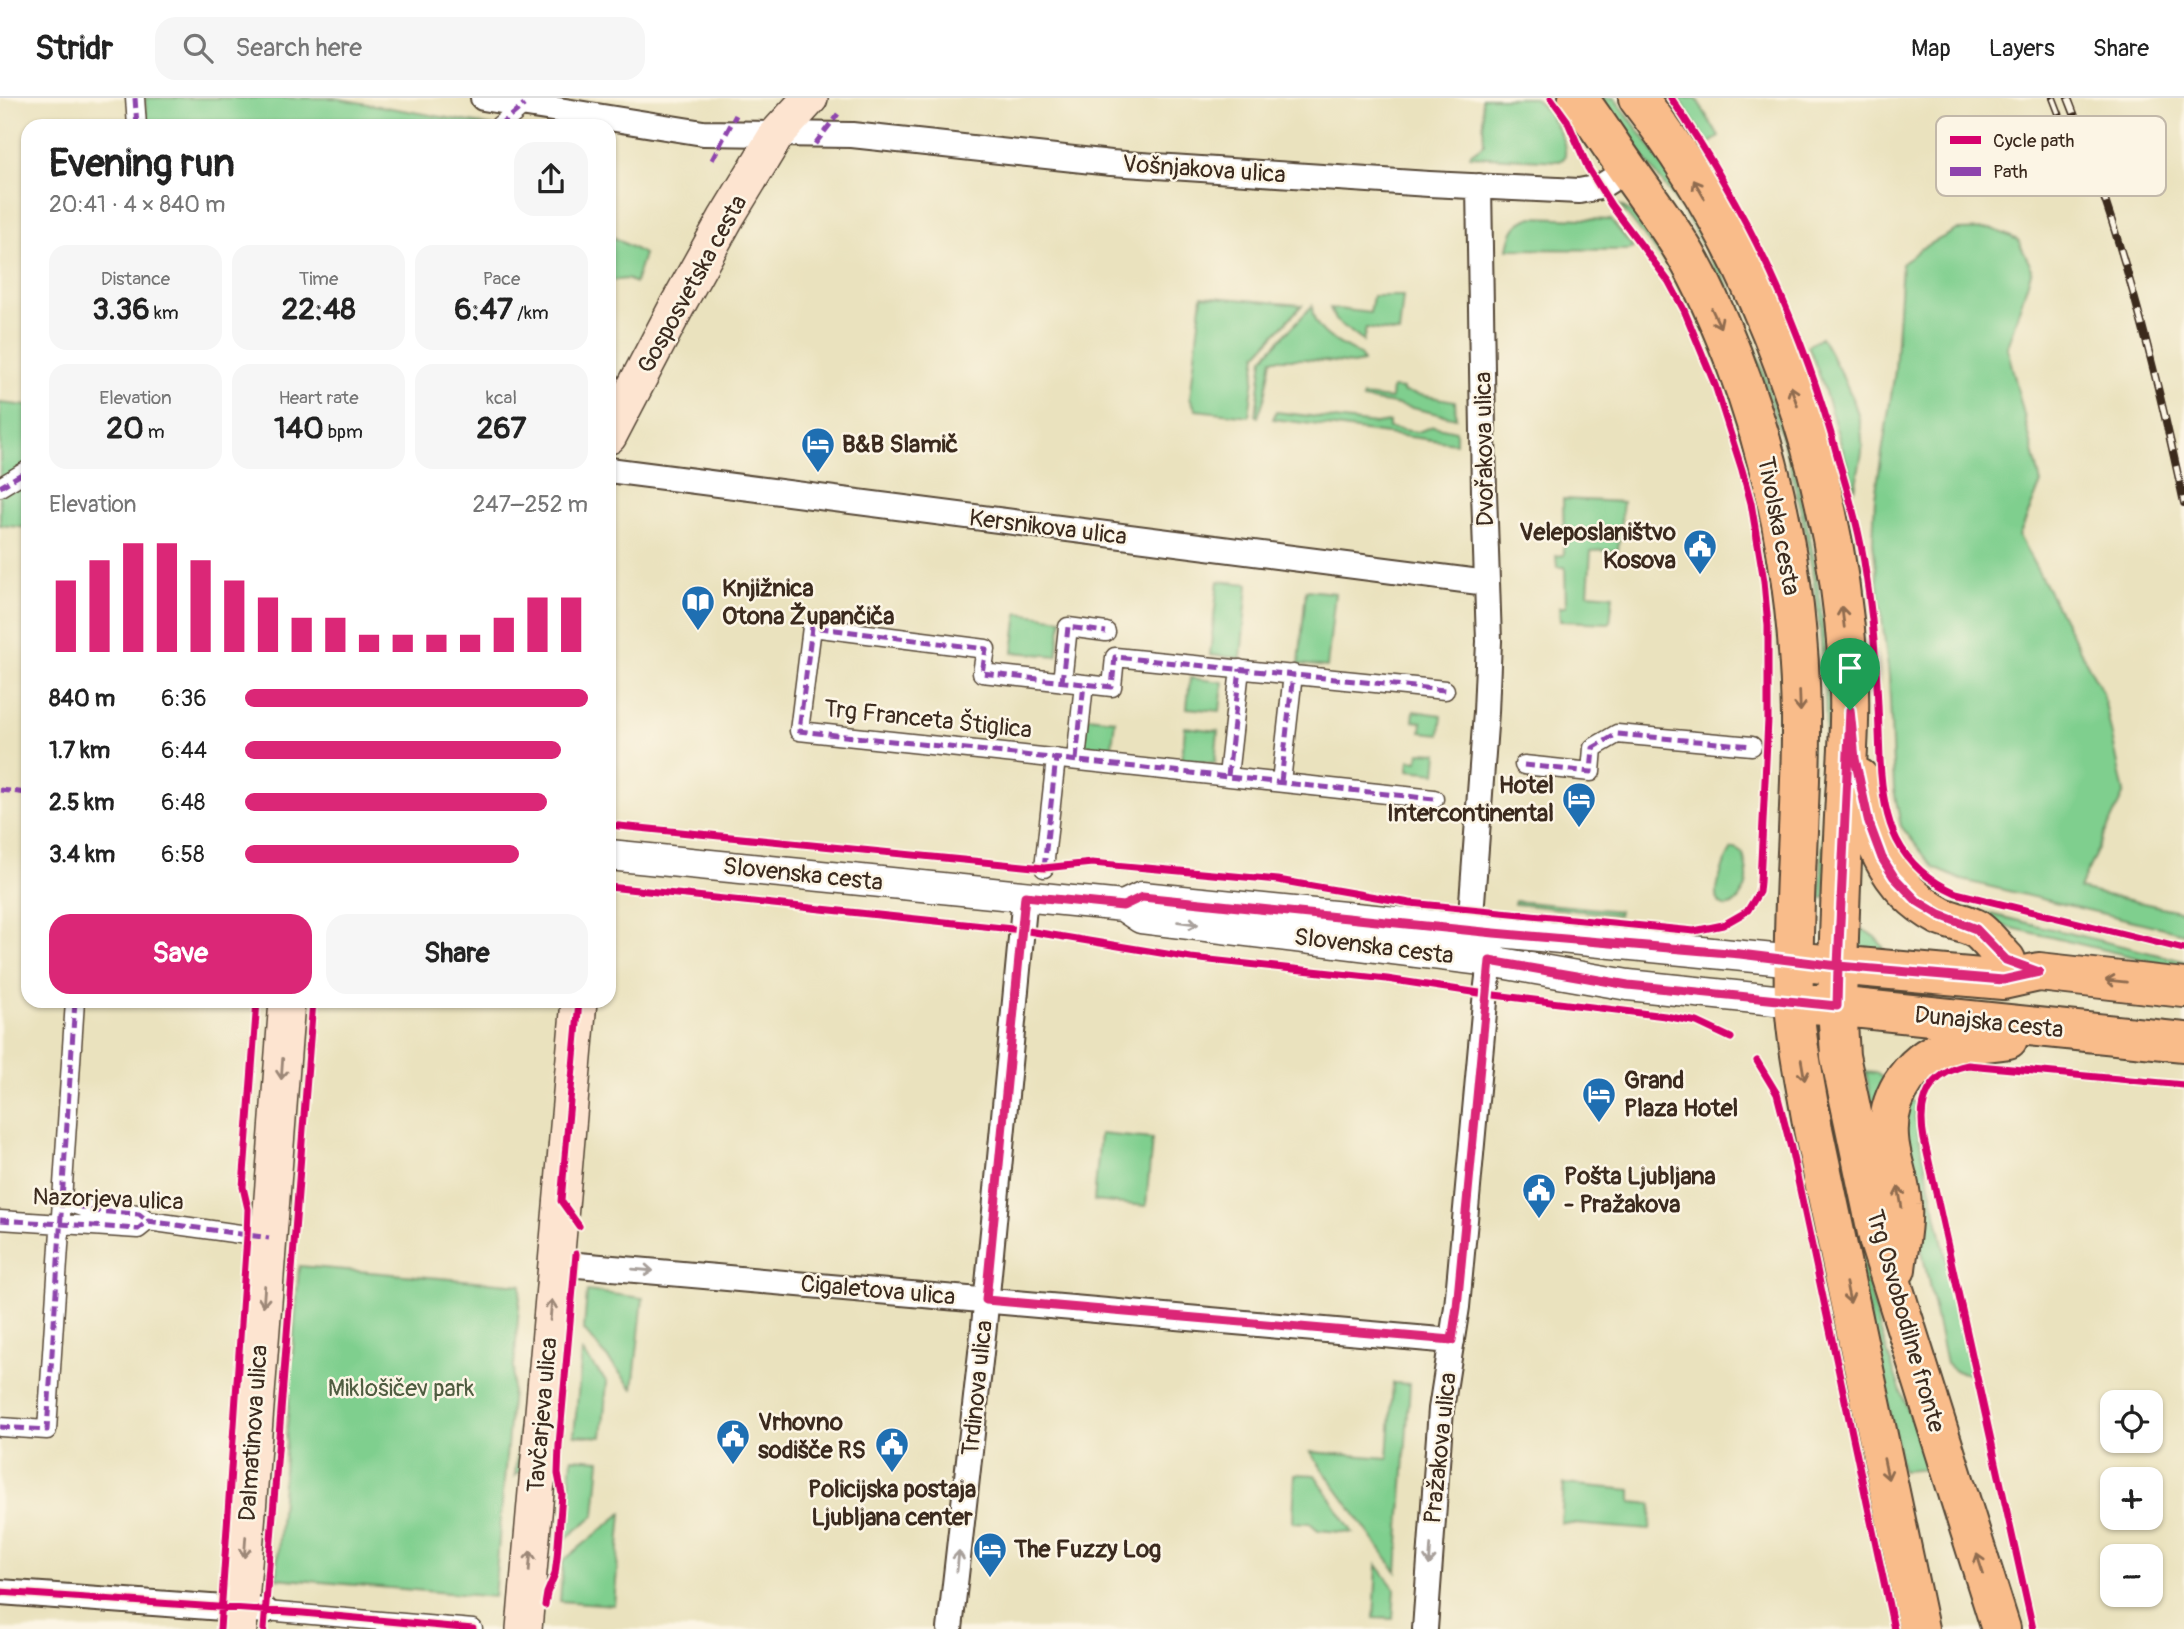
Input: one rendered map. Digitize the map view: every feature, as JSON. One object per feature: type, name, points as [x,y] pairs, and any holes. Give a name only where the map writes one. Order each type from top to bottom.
[{"type":"main road","name":"Gosposvetska cesta","points":[[777,134],[787,98]]},
{"type":"main road","name":"Gosposvetska cesta","points":[[616,423],[677,306],[777,134],[810,98]]},
{"type":"main road","name":"Tivolska cesta","points":[[1578,98],[1687,256],[1720,324],[1756,420],[1776,494],[1790,571],[1800,685],[1794,1002]]},
{"type":"main road","name":"Tivolska cesta","points":[[1638,98],[1682,160],[1739,261],[1793,390],[1808,438],[1833,545],[1844,625],[1850,710],[1837,1006]]},
{"type":"main road","points":[[1850,710],[1855,759],[1869,823],[1882,858],[1894,877],[1917,901],[1940,915],[1976,929],[2022,966]]},
{"type":"main road","points":[[1844,816],[1865,871],[1879,892],[1915,927],[1940,942],[1965,952],[2022,966]]},
{"type":"main road","name":"Dunajska cesta","points":[[1794,961],[2003,980],[2022,966],[2184,988]]},
{"type":"main road","name":"Dunajska cesta","points":[[1794,1002],[2184,1042]]},
{"type":"main road","name":"Trg Osvobodilne fronte","points":[[1794,1002],[1813,1129],[1919,1629]]},
{"type":"main road","name":"Trg Osvobodilne fronte","points":[[1837,1006],[1840,1056],[1879,1242],[2001,1629]]},
{"type":"main road","name":"Dalmatinova ulica","points":[[248,1616],[262,1237],[286,1008]]},
{"type":"main road","name":"Tavčarjeva ulica","points":[[524,1629],[578,1008]]},
{"type":"main road","points":[[1895,1289],[1902,1205],[1890,1150],[1889,1119],[1903,1082],[1921,1062],[1941,1050],[2060,1029]]},
{"type":"street","points":[[135,98],[136,119]]},
{"type":"street","name":"Vošnjakova ulica","points":[[483,98],[607,119]]},
{"type":"street","points":[[508,119],[524,106]]},
{"type":"street","name":"Vošnjakova ulica","points":[[616,120],[703,133],[852,135],[1170,167],[1479,187],[1578,191],[1600,187],[1628,169]]},
{"type":"street","name":"Dvořakova ulica","points":[[1479,187],[1489,642],[1478,828],[1485,941]]},
{"type":"street","name":"Kersnikova ulica","points":[[616,471],[1487,583]]},
{"type":"street","points":[[0,487],[21,474]]},
{"type":"street","points":[[1062,682],[1068,626],[1106,632]]},
{"type":"street","name":"Trg Franceta Štiglica","points":[[1434,799],[799,730],[812,627],[986,649],[982,673],[1112,687],[1115,657],[1445,690]]},
{"type":"street","points":[[1228,776],[1240,669]]},
{"type":"street","points":[[1281,782],[1293,674]]},
{"type":"street","points":[[1076,760],[1084,684]]},
{"type":"street","points":[[1524,765],[1591,772],[1593,748],[1617,734],[1752,746]]},
{"type":"street","name":"Trg Franceta Štiglica","points":[[1044,868],[1056,758]]},
{"type":"street","name":"Slovenska cesta","points":[[616,856],[1123,906],[1142,897],[1485,941],[1794,961]]},
{"type":"street","name":"Trdinova ulica","points":[[950,1629],[986,1300],[1025,896]]},
{"type":"street","name":"Slovenska cesta","points":[[1485,941],[1628,985],[1794,1002]]},
{"type":"street","name":"Pražakova ulica","points":[[1425,1629],[1441,1409],[1457,1307],[1485,941]]},
{"type":"street","points":[[0,1427],[47,1430],[75,1008]]},
{"type":"street","points":[[62,1200],[93,1211],[139,1214],[148,1221]]},
{"type":"street","name":"Nazorjeva ulica","points":[[0,1220],[138,1228],[148,1221],[262,1237]]},
{"type":"street","name":"Cigaletova ulica","points":[[555,1263],[1452,1340]]},
{"type":"street","points":[[0,1591],[248,1616],[473,1629]]},
{"type":"green space","points":[[145,98],[334,98],[453,119],[146,119]]},
{"type":"green space","points":[[1482,98],[1535,98],[1561,135],[1564,158],[1560,161],[1470,156],[1484,144]]},
{"type":"green space","points":[[1598,98],[1614,98],[1656,156],[1693,217],[1746,327],[1787,442],[1802,500],[1823,620],[1830,762],[1825,898],[1820,898],[1826,735],[1820,631],[1805,532],[1781,436],[1748,342],[1701,243],[1663,183]]},
{"type":"green space","points":[[1678,98],[1696,98],[1719,137],[1708,144]]},
{"type":"green space","points":[[1620,206],[1638,217],[1659,245],[1675,275]]},
{"type":"green space","points":[[1532,217],[1611,220],[1633,248],[1508,249],[1515,229]]},
{"type":"green space","points":[[1993,229],[2018,240],[2032,269],[2007,347],[2041,483],[2019,536],[2103,693],[2124,793],[2079,889],[2184,912],[2184,933],[1962,880],[1934,868],[1901,826],[1894,790],[1889,677],[1873,542],[1875,497],[1895,371],[1902,264],[1920,249],[1957,230]]},
{"type":"green space","points":[[616,239],[644,254],[635,283],[627,279],[616,280]]},
{"type":"green space","points":[[1202,296],[1302,305],[1257,354],[1249,416],[1196,410],[1190,398]]},
{"type":"green space","points":[[1373,296],[1403,296],[1399,333],[1366,328],[1363,341],[1335,320],[1330,308],[1370,313]]},
{"type":"green space","points":[[1312,306],[1313,316],[1322,331],[1361,356],[1363,362],[1353,364],[1272,359],[1258,417],[1263,358]]},
{"type":"green space","points":[[1821,337],[1850,392],[1860,421],[1862,452],[1855,490],[1808,345]]},
{"type":"green space","points":[[1392,388],[1455,401],[1456,418],[1362,399],[1363,396],[1391,399]]},
{"type":"green space","points":[[0,403],[21,405],[21,527],[0,525]]},
{"type":"green space","points":[[1276,412],[1376,424],[1389,422],[1389,428],[1418,432],[1433,426],[1456,431],[1456,443],[1273,419]]},
{"type":"green space","points":[[1563,499],[1623,502],[1618,550],[1591,551],[1588,593],[1613,595],[1610,623],[1560,621],[1559,607],[1566,607],[1565,567],[1557,567],[1556,556],[1564,555]]},
{"type":"green space","points":[[1218,581],[1248,584],[1241,658],[1210,655]]},
{"type":"green space","points":[[1306,590],[1335,593],[1327,667],[1299,664]]},
{"type":"green space","points":[[1018,613],[1062,619],[1057,656],[1013,652]]},
{"type":"green space","points":[[1190,678],[1223,682],[1220,711],[1187,708]]},
{"type":"green space","points":[[1414,711],[1442,715],[1440,734],[1421,732],[1422,722],[1413,721]]},
{"type":"green space","points":[[1087,717],[1115,720],[1111,756],[1083,753]]},
{"type":"green space","points":[[1185,727],[1218,731],[1215,763],[1182,760]]},
{"type":"green space","points":[[1419,752],[1438,753],[1436,773],[1408,770],[1409,760],[1418,761]]},
{"type":"green space","points":[[1732,849],[1743,854],[1747,881],[1739,899],[1726,906],[1718,901],[1717,895],[1722,869]]},
{"type":"green space","points":[[1515,901],[1619,911],[1618,915],[1514,904]]},
{"type":"green space","points":[[1962,907],[2184,961],[2184,969],[1974,919]]},
{"type":"green space","points":[[1855,925],[1876,937],[1887,953],[1854,950]]},
{"type":"green space","points":[[1866,1072],[1876,1073],[1888,1082],[1874,1121]]},
{"type":"green space","points":[[1825,1081],[1856,1232],[1878,1322],[1930,1469],[1902,1471],[1820,1082]]},
{"type":"green space","points":[[1906,1097],[1916,1104],[1915,1119],[1972,1375],[1956,1371],[1946,1364],[1899,1143]]},
{"type":"green space","points":[[1100,1134],[1152,1139],[1146,1206],[1094,1201]]},
{"type":"green space","name":"Miklošičev park","points":[[299,1266],[521,1285],[494,1597],[276,1578]]},
{"type":"green space","points":[[587,1291],[643,1298],[633,1389],[584,1330]]},
{"type":"green space","points":[[582,1352],[607,1382],[602,1437],[574,1435]]},
{"type":"green space","points":[[1393,1383],[1410,1384],[1397,1572],[1310,1452],[1388,1458]]},
{"type":"green space","points":[[521,1407],[530,1418],[526,1467],[515,1476]]},
{"type":"green space","points":[[572,1458],[600,1460],[595,1515],[565,1539]]},
{"type":"green space","points":[[1295,1474],[1315,1475],[1353,1533],[1318,1530],[1310,1523],[1293,1522]]},
{"type":"green space","points":[[1564,1484],[1631,1490],[1631,1502],[1652,1504],[1650,1530],[1561,1523]]},
{"type":"green space","points":[[622,1513],[614,1605],[560,1601],[563,1561]]},
{"type":"green space","points":[[1377,1565],[1395,1589],[1393,1619],[1374,1618]]},
{"type":"railway","points":[[2053,98],[2060,116]]},
{"type":"railway","points":[[2068,98],[2075,116]]},
{"type":"railway","points":[[2104,196],[2135,298],[2184,503]]},
{"type":"marked path","points":[[135,98],[136,119]]},
{"type":"marked path","points":[[507,119],[524,105]]},
{"type":"marked path","points":[[815,144],[838,114]]},
{"type":"marked path","points":[[712,160],[736,115]]},
{"type":"marked path","points":[[0,487],[21,474]]},
{"type":"marked path","points":[[1434,799],[799,731],[812,627],[986,649],[982,673],[1112,687],[1115,657],[1445,690]]},
{"type":"marked path","points":[[1062,682],[1068,627],[1106,632]]},
{"type":"marked path","points":[[1228,776],[1240,669]]},
{"type":"marked path","points":[[1281,782],[1293,674]]},
{"type":"marked path","points":[[1076,760],[1084,684]]},
{"type":"marked path","points":[[1524,765],[1591,772],[1593,748],[1617,734],[1752,746]]},
{"type":"marked path","points":[[1044,868],[1056,758]]},
{"type":"marked path","points":[[0,790],[21,792]]},
{"type":"marked path","points":[[0,1427],[47,1430],[75,1008]]},
{"type":"marked path","points":[[62,1200],[93,1211],[139,1214],[148,1221]]},
{"type":"marked path","points":[[0,1220],[138,1229],[148,1221],[269,1238]]},
{"type":"cycle path","points":[[1551,98],[1567,120],[1588,168],[1611,205],[1669,282],[1684,310],[1715,385],[1751,503],[1764,581],[1768,626],[1768,720],[1759,892],[1748,910]]},
{"type":"cycle path","points":[[1671,98],[1725,185],[1771,273],[1808,364],[1824,412],[1864,560],[1874,644],[1882,782],[1890,822],[1906,855],[1919,870],[1956,893],[2184,949]]},
{"type":"cycle path","points":[[616,826],[1044,868],[1092,863],[1278,880],[1410,903],[1694,931],[1723,925],[1744,913]]},
{"type":"cycle path","points":[[616,888],[1022,930],[1191,958],[1387,979],[1665,1016],[1697,1022],[1731,1038]]},
{"type":"cycle path","points":[[220,1629],[247,1236],[248,1209],[243,1187],[256,1008]]},
{"type":"cycle path","points":[[264,1629],[312,1008]]},
{"type":"cycle path","points":[[578,1008],[561,1201],[579,1226]]},
{"type":"cycle path","points":[[1757,1061],[1777,1094],[1791,1148],[1894,1629]]},
{"type":"cycle path","points":[[2033,1629],[1924,1139],[1924,1101],[1928,1091],[1943,1075],[1968,1065],[2184,1085]]},
{"type":"cycle path","points":[[545,1605],[557,1558],[562,1494],[558,1474],[559,1445],[576,1254]]},
{"type":"cycle path","points":[[0,1592],[303,1613],[473,1629]]},
{"type":"place","name":"B&B Slamič","points":[[818,474]]},
{"type":"place","name":"Veleposlaništvo Kosova","points":[[1700,576]]},
{"type":"place","name":"Knjižnica Otona Župančiča","points":[[698,632]]},
{"type":"place","name":"Hotel Intercontinental","points":[[1579,829]]},
{"type":"place","name":"Grand Plaza Hotel","points":[[1599,1124]]},
{"type":"place","name":"Pošta Ljubljana - Pražakova","points":[[1539,1220]]},
{"type":"place","name":"Vrhovno sodišče RS","points":[[733,1466]]},
{"type":"place","name":"Policijska postaja Ljubljana center","points":[[892,1474]]},
{"type":"place","name":"The Fuzzy Log","points":[[990,1579]]},
{"type":"route","points":[[1850,710],[1838,966],[1740,954],[1494,933],[1142,897],[1123,906],[1025,896],[986,1300],[1452,1340],[1490,961],[1628,985],[1837,1006],[1838,966],[2003,980],[2039,972],[2006,960],[1976,929],[1963,926],[1917,901],[1894,877],[1882,858],[1869,823],[1855,759],[1850,710]]}]
